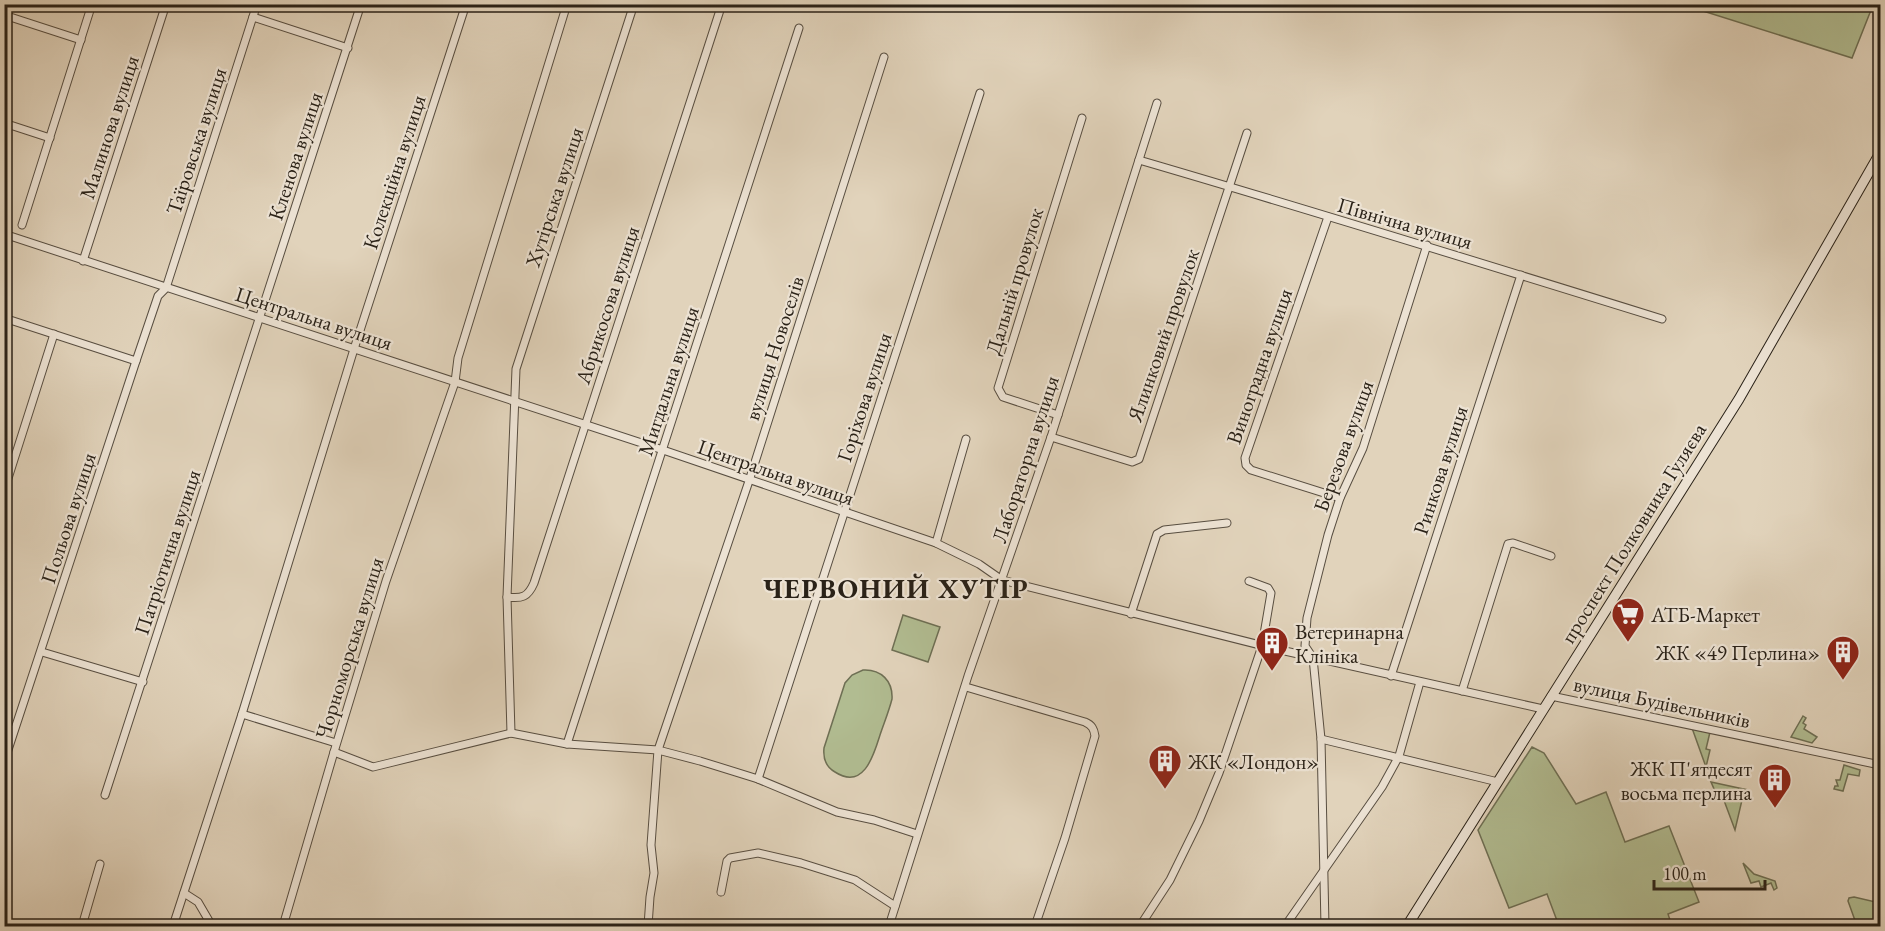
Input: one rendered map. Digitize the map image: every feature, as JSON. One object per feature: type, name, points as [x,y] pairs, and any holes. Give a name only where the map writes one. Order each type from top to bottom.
[{"type":"main road","name":"проспект Полковника Гуляєва","points":[[1407,927],[1739,399],[1881,153]]},
{"type":"street","points":[[22,225],[92,4]]},
{"type":"street","name":"Малинова вулиця","points":[[83,261],[166,4]]},
{"type":"street","name":"Таїровська вулиця","points":[[166,288],[257,4]]},
{"type":"street","name":"Кленова вулиця","points":[[260,318],[361,4]]},
{"type":"street","name":"Колекційна вулиця","points":[[173,927],[242,714],[354,349],[466,4]]},
{"type":"street","name":"Хутірська вулиця","points":[[455,382],[458,357],[567,4]]},
{"type":"street","name":"Хутірська вулиця","points":[[514,401],[516,369],[634,4]]},
{"type":"street","name":"Абрикосова вулиця","points":[[507,597],[521,599],[526,597],[534,583],[722,4]]},
{"type":"street","points":[[4,15],[81,40]]},
{"type":"street","points":[[253,17],[348,48]]},
{"type":"street","name":"Мигдальна вулиця","points":[[567,744],[799,28]]},
{"type":"street","name":"вулиця Новоселів","points":[[648,927],[654,873],[651,845],[657,750],[749,481],[884,57]]},
{"type":"street","name":"Горіхова вулиця","points":[[758,779],[980,93]]},
{"type":"street","name":"Лабораторна вулиця","points":[[889,927],[917,834],[1058,415],[1157,104]]},
{"type":"street","name":"Дальній провулок","points":[[1058,415],[1003,397],[998,388],[1082,118]]},
{"type":"street","points":[[4,123],[50,138]]},
{"type":"street","name":"Ялинковий провулок","points":[[1051,436],[1132,462],[1139,459],[1247,133]]},
{"type":"street","name":"Північна вулиця","points":[[1139,160],[1427,245],[1662,319]]},
{"type":"street","name":"Виноградна вулиця","points":[[1328,217],[1245,462],[1251,470],[1340,498]]},
{"type":"street","name":"Центральна вулиця","points":[[4,234],[585,424],[936,543],[979,564],[1002,580],[1262,646],[1543,709]]},
{"type":"street","name":"Березова вулиця","points":[[1325,927],[1322,871],[1321,739],[1313,658],[1305,646],[1307,618],[1321,560],[1340,498],[1363,448],[1427,245]]},
{"type":"street","name":"Ринкова вулиця","points":[[1391,676],[1521,275]]},
{"type":"street","name":"Польова вулиця","points":[[4,762],[158,296],[166,288]]},
{"type":"street","points":[[4,318],[136,361]]},
{"type":"street","name":"Патріотична вулиця","points":[[105,795],[260,318]]},
{"type":"street","points":[[4,491],[54,334]]},
{"type":"street","name":"Чорноморська вулиця","points":[[283,927],[386,581],[455,382]]},
{"type":"street","points":[[511,733],[507,597],[514,401]]},
{"type":"street","points":[[936,543],[966,439]]},
{"type":"street","points":[[1131,614],[1157,534],[1168,529],[1227,523]]},
{"type":"street","points":[[1462,691],[1509,544],[1513,543],[1551,556]]},
{"type":"street","points":[[1140,927],[1170,880],[1199,820],[1219,773],[1262,646],[1272,593],[1268,588],[1249,581]]},
{"type":"street","points":[[42,652],[142,682]]},
{"type":"street","points":[[1285,927],[1322,871],[1383,787],[1398,758],[1420,682]]},
{"type":"street","points":[[966,687],[1085,722],[1095,731],[1065,838],[1035,927]]},
{"type":"street","name":"вулиця Будівельників","points":[[1551,696],[1881,765]]},
{"type":"street","points":[[242,714],[336,743]]},
{"type":"street","points":[[334,752],[373,767],[511,733],[567,744],[657,750],[758,779],[837,812],[874,820],[917,834]]},
{"type":"street","points":[[1321,739],[1498,782]]},
{"type":"street","points":[[720,892],[727,861],[730,858],[758,854],[801,863],[855,880],[896,906]]},
{"type":"street","points":[[82,927],[100,864]]},
{"type":"street","points":[[184,893],[198,902],[212,927]]},
{"type":"green space","points":[[1684,5],[1873,5],[1852,58]]},
{"type":"green space","points":[[903,615],[940,627],[928,662],[892,650]]},
{"type":"green space","points":[[869,670],[885,677],[892,693],[892,699],[871,760],[860,774],[845,777],[827,765],[824,748],[845,683],[852,675]]},
{"type":"green space","points":[[1803,716],[1806,718],[1803,723],[1806,725],[1804,729],[1817,737],[1812,743],[1791,737]]},
{"type":"green space","points":[[1692,728],[1710,732],[1706,749],[1710,750],[1706,767]]},
{"type":"green space","points":[[1532,747],[1544,753],[1576,804],[1606,792],[1625,842],[1669,826],[1699,902],[1668,914],[1672,926],[1559,926],[1547,894],[1509,908],[1478,830]]},
{"type":"green space","points":[[1844,765],[1860,770],[1859,776],[1848,774],[1843,791],[1834,789],[1838,786],[1836,780],[1840,780]]},
{"type":"green space","points":[[1711,782],[1748,790],[1749,799],[1715,791]]},
{"type":"green space","points":[[1722,795],[1742,800],[1735,830]]},
{"type":"green space","points":[[1743,863],[1754,874],[1775,881],[1777,888],[1774,890],[1771,883],[1761,887],[1759,881],[1751,883]]},
{"type":"green space","points":[[1849,898],[1880,903],[1880,926],[1857,926],[1848,901]]},
{"type":"place","name":"АТБ-Маркет","points":[[1628,643]]},
{"type":"place","name":"Ветеринарна Клініка","points":[[1272,672]]},
{"type":"place","name":"ЖК «49 Перлина»","points":[[1843,681]]},
{"type":"place","name":"ЖК «Лондон»","points":[[1165,790]]},
{"type":"place","name":"ЖК П'ятдесят восьма перлина","points":[[1775,809]]},
{"type":"district","name":"ЧЕРВОНИЙ ХУТІР","points":[[896,588]]}]
